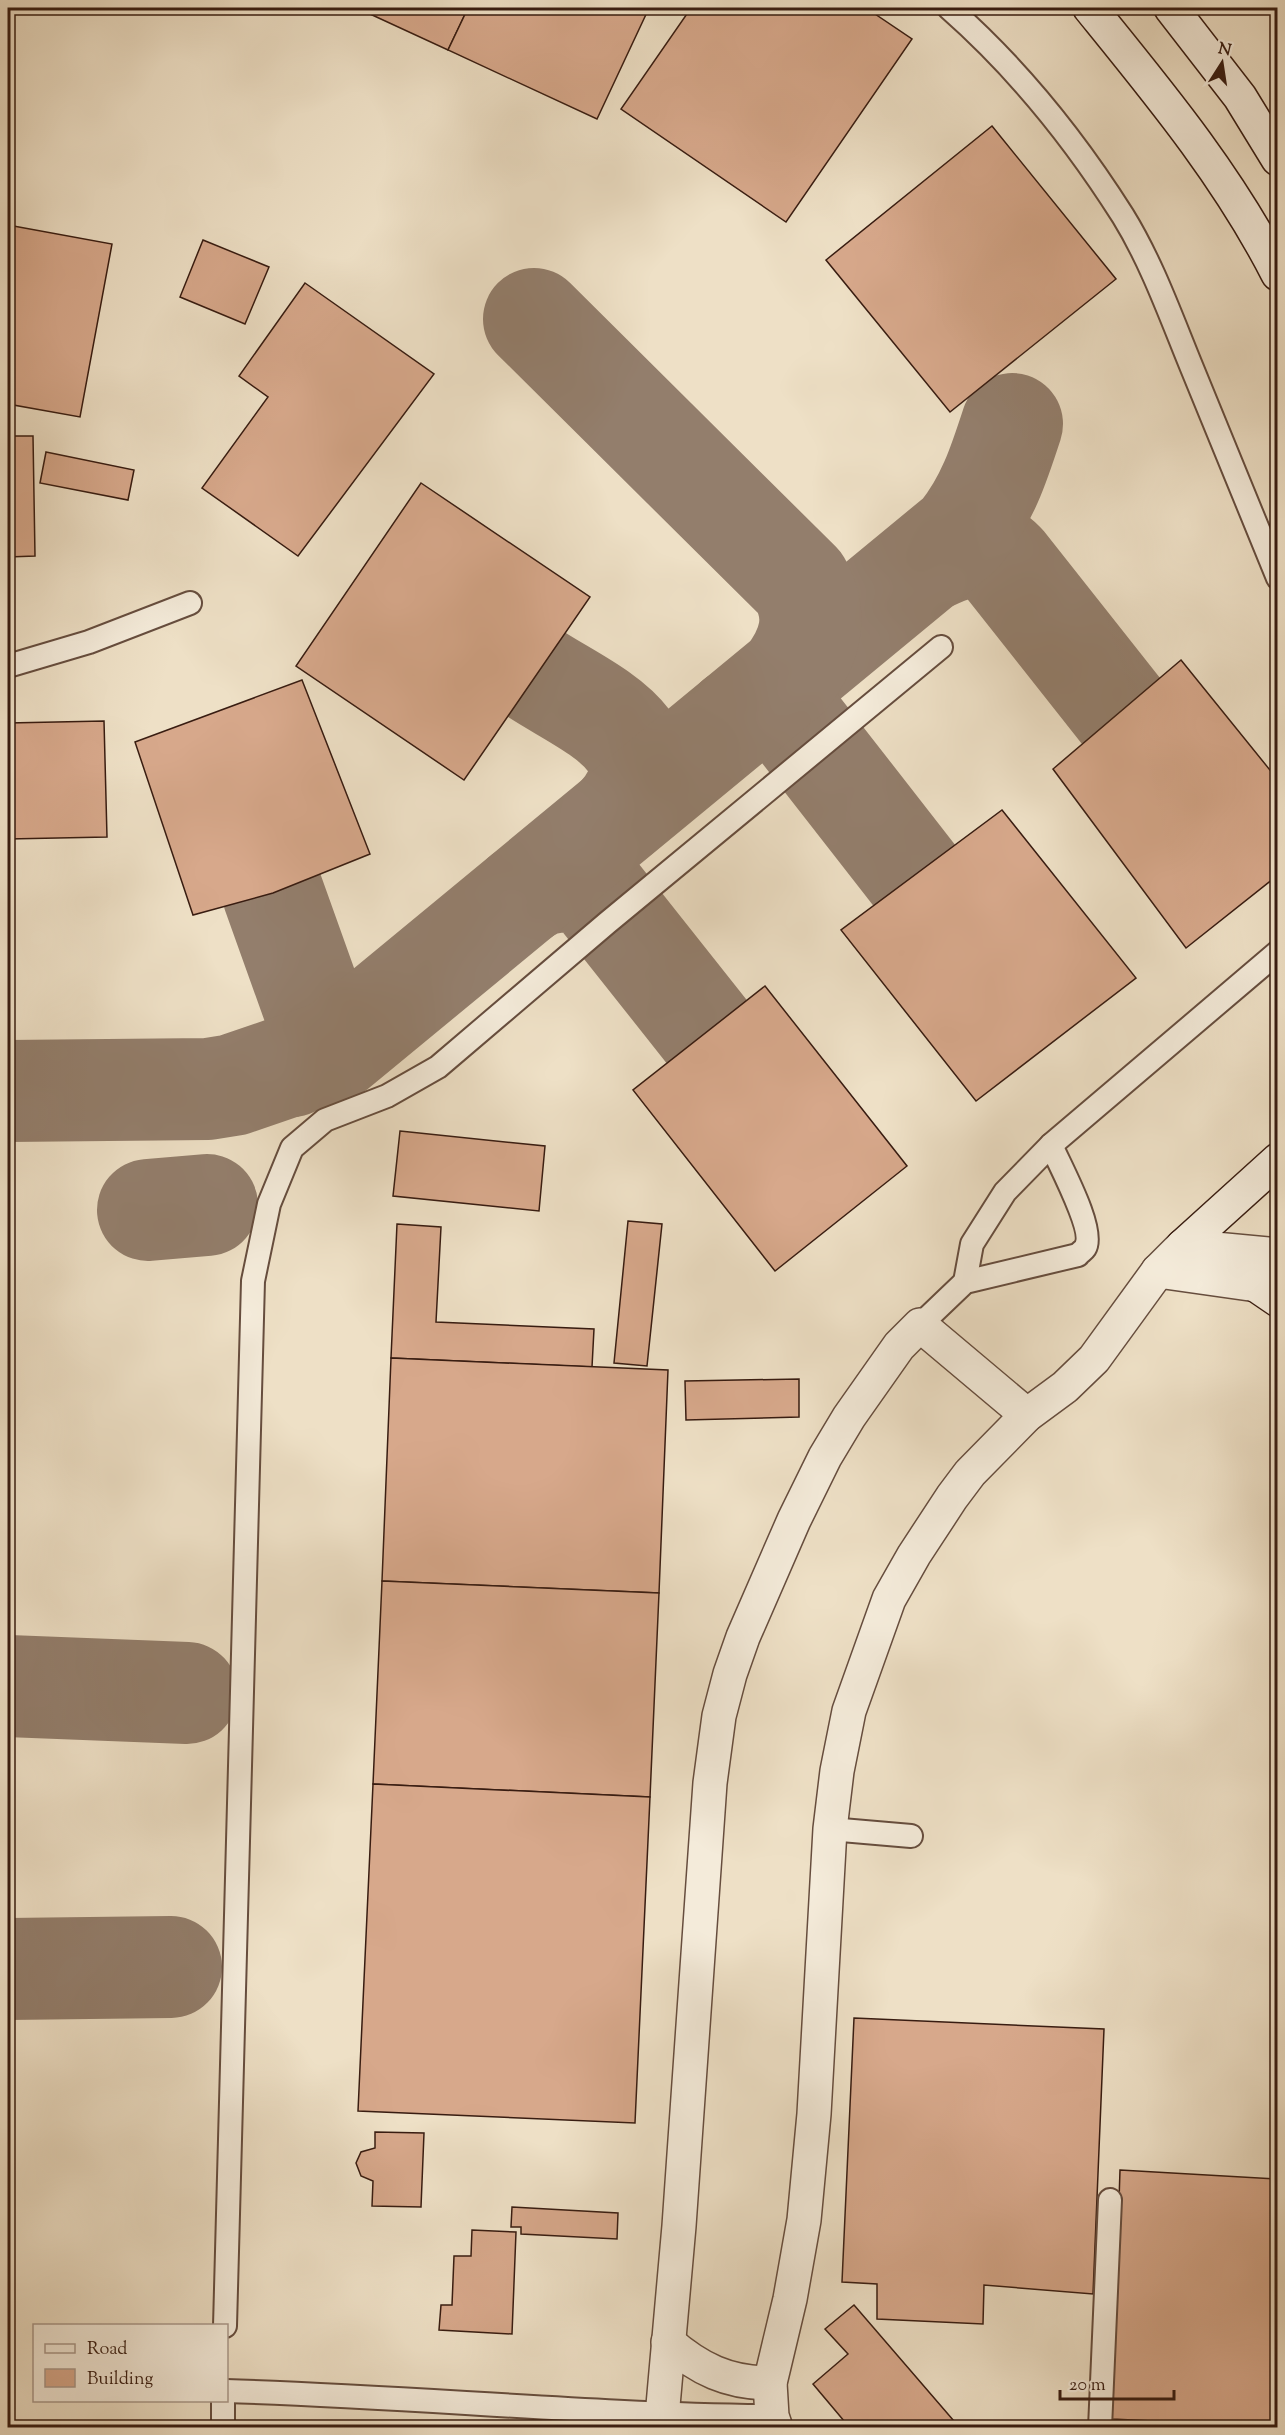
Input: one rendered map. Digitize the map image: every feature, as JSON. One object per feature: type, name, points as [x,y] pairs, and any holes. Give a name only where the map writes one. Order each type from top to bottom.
[{"type":"street","points":[[1090,8],[1190,130],[1257,232],[1278,274]]},
{"type":"street","points":[[1171,8],[1240,97],[1278,159]]},
{"type":"street","points":[[774,2422],[770,2383],[790,2300],[804,2220],[814,2114],[830,1829],[837,1772],[849,1711],[889,1599],[914,1555],[970,1473],[1027,1415],[1065,1387],[1094,1359],[1158,1271],[1278,1160]]},
{"type":"street","points":[[1183,1246],[1278,1255]]},
{"type":"street","points":[[1158,1271],[1270,1291]]},
{"type":"street","points":[[661,2421],[680,2214],[710,1783],[719,1716],[743,1637],[825,1457],[889,1359],[920,1325],[1027,1415]]},
{"type":"street","points":[[668,2342],[690,2361],[711,2373],[737,2381],[770,2383]]},
{"type":"lane","points":[[949,8],[986,40],[1038,100],[1086,162],[1123,216],[1143,252],[1169,312],[1278,578]]},
{"type":"lane","points":[[8,666],[89,642],[190,603]]},
{"type":"lane","points":[[225,2324],[253,1281],[269,1204],[292,1148],[325,1120],[387,1096],[438,1067],[616,915],[942,647]]},
{"type":"lane","points":[[966,1282],[972,1244],[1005,1192],[1051,1145],[1278,952]]},
{"type":"lane","points":[[920,1325],[966,1282],[1078,1255],[1085,1248],[1086,1229],[1083,1216],[1051,1145]]},
{"type":"lane","points":[[830,1829],[911,1836]]},
{"type":"lane","points":[[1100,2427],[1110,2200]]},
{"type":"lane","points":[[228,2391],[364,2396],[661,2421],[774,2422]]},
{"type":"lane","points":[[223,2402],[223,2427]]},
{"type":"building","points":[[357,8],[468,8],[448,50]]},
{"type":"building","points":[[468,8],[649,8],[597,119],[448,50]]},
{"type":"building","points":[[691,8],[866,8],[912,39],[786,222],[621,109]]},
{"type":"building","points":[[992,126],[1116,279],[950,412],[826,260]]},
{"type":"building","points":[[8,225],[112,244],[80,417],[8,404]]},
{"type":"building","points":[[203,240],[269,267],[245,324],[180,297]]},
{"type":"building","points":[[305,283],[434,374],[298,556],[202,488],[268,397],[239,376]]},
{"type":"building","points":[[8,436],[33,436],[35,556],[8,557]]},
{"type":"building","points":[[46,452],[134,470],[128,500],[40,483]]},
{"type":"building","points":[[421,483],[590,597],[464,780],[296,666]]},
{"type":"building","points":[[1181,660],[1278,780],[1278,875],[1186,948],[1053,769]]},
{"type":"building","points":[[302,680],[370,854],[273,893],[193,915],[135,742]]},
{"type":"building","points":[[104,721],[107,837],[8,839],[8,723]]},
{"type":"building","points":[[1002,810],[1136,978],[976,1101],[841,930]]},
{"type":"building","points":[[765,986],[907,1166],[775,1271],[633,1090]]},
{"type":"building","points":[[400,1131],[545,1146],[539,1211],[393,1196]]},
{"type":"building","points":[[628,1221],[662,1224],[647,1366],[614,1363]]},
{"type":"building","points":[[397,1224],[441,1227],[436,1322],[594,1329],[592,1367],[391,1358]]},
{"type":"building","points":[[391,1358],[668,1370],[659,1593],[382,1581]]},
{"type":"building","points":[[799,1379],[799,1417],[686,1420],[685,1381]]},
{"type":"building","points":[[382,1581],[659,1593],[650,1797],[373,1784]]},
{"type":"building","points":[[373,1784],[650,1797],[635,2123],[358,2111]]},
{"type":"building","points":[[854,2018],[1104,2029],[1093,2294],[984,2285],[983,2324],[877,2319],[877,2284],[842,2282]]},
{"type":"building","points":[[375,2132],[424,2133],[421,2207],[372,2206],[373,2181],[361,2176],[356,2163],[361,2152],[375,2148]]},
{"type":"building","points":[[1120,2170],[1278,2179],[1278,2427],[1112,2419]]},
{"type":"building","points":[[512,2207],[618,2213],[617,2239],[521,2234],[521,2227],[511,2227]]},
{"type":"building","points":[[472,2230],[516,2232],[512,2334],[439,2330],[441,2305],[452,2305],[454,2256],[471,2256]]},
{"type":"building","points":[[854,2305],[960,2428],[850,2428],[813,2384],[848,2354],[825,2329]]},
{"type":"taxiway","points":[[8,1091],[208,1089],[233,1085],[335,1050],[788,676],[796,665],[806,643],[810,619],[806,595],[800,583],[534,319]]},
{"type":"taxiway","points":[[788,676],[960,534],[985,495],[1012,424]]},
{"type":"taxiway","points":[[931,560],[959,549],[969,548],[987,551],[1004,563],[1121,711]]},
{"type":"taxiway","points":[[537,675],[601,715],[620,731],[634,748],[640,767],[636,789],[620,814]]},
{"type":"taxiway","points":[[736,719],[751,713],[767,712],[783,716],[797,725],[914,875]]},
{"type":"taxiway","points":[[523,895],[540,886],[559,882],[578,884],[596,892],[707,1032]]},
{"type":"taxiway","points":[[273,893],[322,1030],[315,1049],[292,1066]]},
{"type":"taxiway","points":[[148,1210],[207,1205]]},
{"type":"taxiway","points":[[8,1686],[187,1693]]},
{"type":"taxiway","points":[[8,1969],[171,1967]]}]
